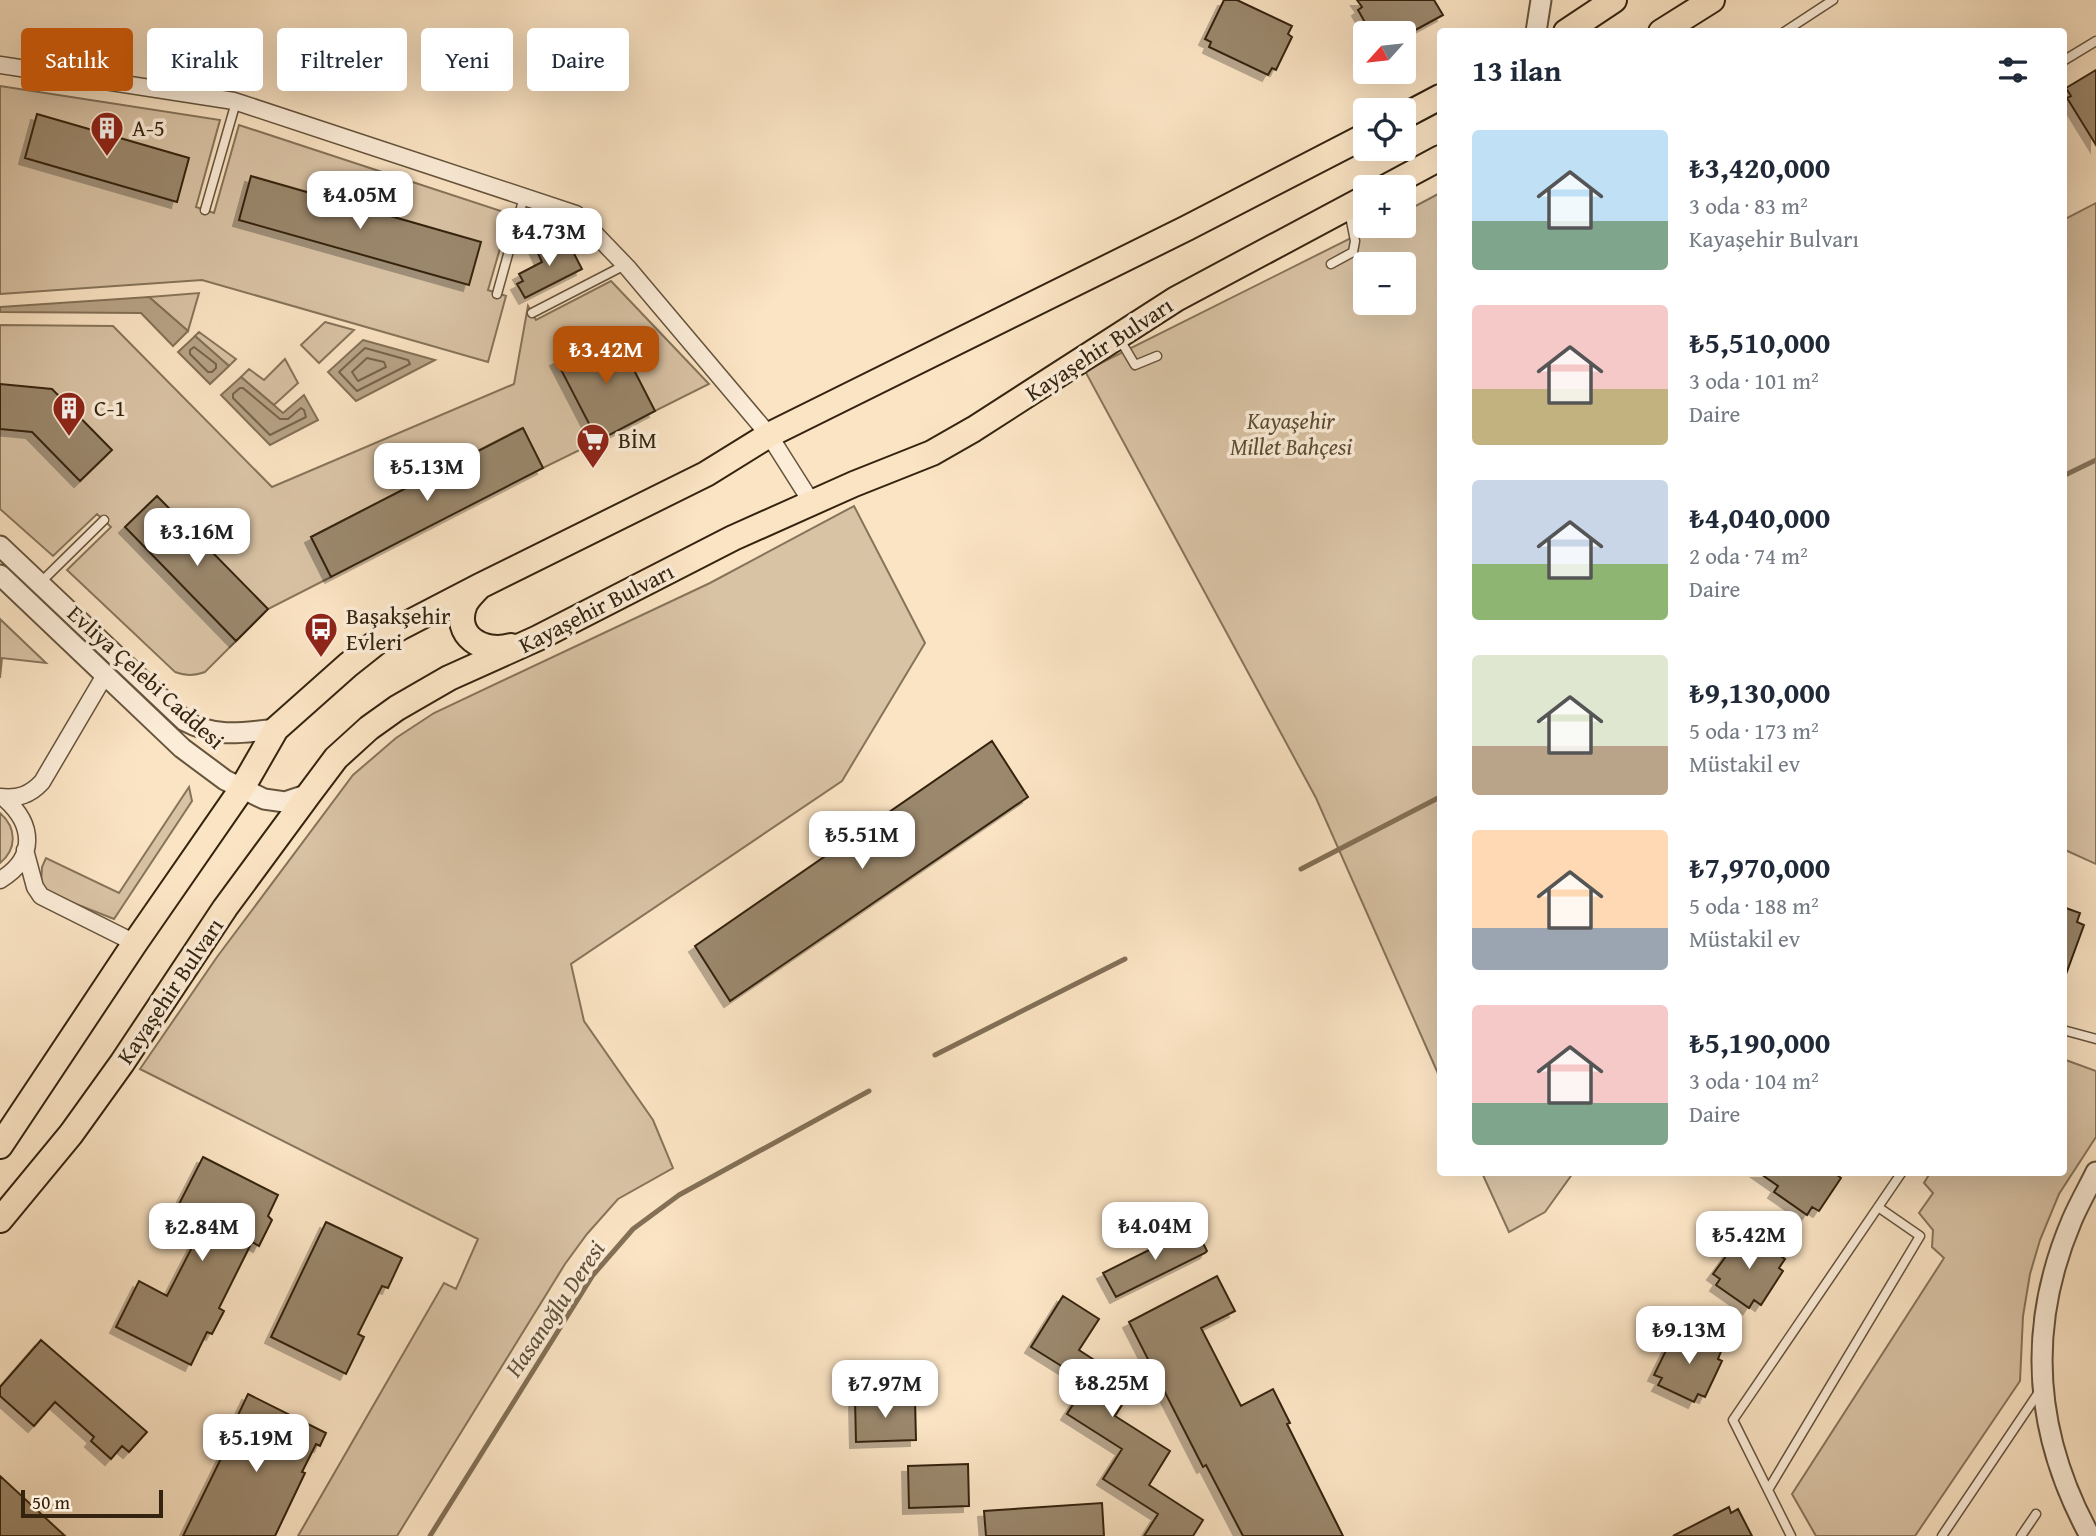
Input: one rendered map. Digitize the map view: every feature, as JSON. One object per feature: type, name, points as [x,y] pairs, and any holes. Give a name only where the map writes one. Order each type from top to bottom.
[{"type":"main road","points":[[1572,28],[1614,0]]},
{"type":"main road","points":[[1667,28],[1712,0]]},
{"type":"main road","points":[[1416,110],[1437,99]]},
{"type":"main road","points":[[0,1146],[241,790],[276,729],[377,642],[480,586],[706,474],[769,435],[1187,228],[1353,142]]},
{"type":"main road","points":[[1408,175],[1437,160]]},
{"type":"main road","name":"Kayaşehir Bulvarı","points":[[0,1220],[71,1134],[225,908],[309,794],[337,758],[369,728],[397,708],[449,678],[538,638],[733,538],[854,484],[932,453],[993,417],[1176,299],[1353,204]]},
{"type":"main road","points":[[480,586],[465,603],[464,628],[472,640],[492,650],[538,638]]},
{"type":"street","points":[[1537,28],[1541,0]]},
{"type":"street","points":[[0,65],[236,102],[576,214],[625,265],[769,435],[812,503]]},
{"type":"street","name":"Evliya Çelebi Caddesi","points":[[0,546],[186,720],[197,727],[223,734],[276,729]]},
{"type":"street","name":"Evliya Çelebi Caddesi","points":[[0,575],[183,748],[241,790],[264,799],[285,802],[309,794]]},
{"type":"street","points":[[2,798],[29,794],[42,782],[105,675]]},
{"type":"street","points":[[2,798],[16,809],[23,819],[27,831],[26,850],[35,887],[41,896],[135,943]]},
{"type":"street","points":[[0,880],[18,867],[26,850]]},
{"type":"street","points":[[2090,1536],[2067,1489],[2052,1447],[2043,1386],[2042,1342],[2049,1289],[2071,1221],[2096,1172]]},
{"type":"lane","points":[[1790,28],[1833,0]]},
{"type":"lane","points":[[2067,59],[2096,41]]},
{"type":"lane","points":[[205,210],[236,102]]},
{"type":"lane","points":[[497,293],[524,197]]},
{"type":"lane","points":[[1331,264],[1353,252],[1356,238]]},
{"type":"lane","points":[[532,313],[625,265]]},
{"type":"lane","points":[[1117,335],[1135,365],[1157,356]]},
{"type":"lane","points":[[39,584],[104,520]]},
{"type":"lane","points":[[2067,1031],[2096,1039]]},
{"type":"lane","points":[[1791,1536],[1733,1420],[1899,1176]]},
{"type":"lane","points":[[1768,1490],[1920,1236],[1878,1207]]},
{"type":"lane","points":[[1942,1536],[2043,1386]]},
{"type":"lane","points":[[2021,1536],[2036,1514]]},
{"type":"green space","points":[[0,86],[220,120],[196,207],[214,213],[239,125],[510,214],[488,290],[506,296],[488,362],[202,280],[0,294]]},
{"type":"green space","name":"Kayaşehir Millet Bahçesi","points":[[1437,195],[1437,1071],[1316,798],[1085,371],[1353,237],[1416,238],[1416,206]]},
{"type":"green space","points":[[2096,203],[2096,864],[2067,851],[2067,218]]},
{"type":"green space","points":[[611,281],[709,384],[655,411],[613,331],[557,360],[598,441],[543,468],[522,428],[311,537],[331,577],[268,609],[205,672],[190,675],[175,672],[67,570],[111,527],[97,514],[53,556],[0,509],[0,325],[113,326],[272,487],[514,384],[528,306],[536,320]]},
{"type":"green space","points":[[199,293],[188,331],[149,297]]},
{"type":"green space","points":[[325,322],[354,330],[319,363],[301,345]]},
{"type":"green space","points":[[199,332],[236,359],[229,366],[195,336]]},
{"type":"green space","points":[[285,359],[298,383],[274,405],[241,377],[249,369],[264,380]]},
{"type":"green space","points":[[854,506],[925,643],[842,781],[571,964],[584,1021],[653,1120],[673,1168],[618,1199],[587,1234],[565,1264],[397,1536],[298,1536],[444,1283],[456,1289],[478,1239],[140,1069],[217,957],[353,775],[396,738],[434,713],[710,583]]},
{"type":"green space","points":[[0,619],[46,663],[2,658],[0,678]]},
{"type":"green space","points":[[189,787],[192,801],[114,919],[53,895],[41,885],[42,867],[46,858],[119,893]]},
{"type":"green space","points":[[0,813],[10,825],[13,838],[10,851],[0,863]]},
{"type":"green space","points":[[2067,1060],[2096,1071],[2096,1137],[2059,1194],[2040,1240],[2030,1274],[2023,1316],[2020,1381],[1915,1536],[1816,1536],[1792,1494],[1944,1258],[1932,1247],[1933,1230],[1919,1213],[1933,1193],[1924,1183],[1928,1176],[2067,1176]]},
{"type":"green space","points":[[1483,1176],[1571,1176],[1545,1212],[1509,1232]]},
{"type":"water","points":[[149,297],[188,331],[173,346],[141,313],[0,312],[0,307]]},
{"type":"water","points":[[195,336],[229,366],[210,384],[178,352]]},
{"type":"water","points":[[363,340],[435,360],[356,401],[328,372]]},
{"type":"water","points":[[241,377],[283,413],[304,395],[318,420],[270,445],[221,395]]},
{"type":"building","points":[[1224,0],[1237,0],[1292,26],[1288,34],[1292,37],[1276,70],[1272,68],[1268,75],[1209,47],[1211,42],[1205,39]]},
{"type":"building","points":[[1357,0],[1434,0],[1443,15],[1416,30],[1416,21],[1364,21],[1358,10],[1362,7]]},
{"type":"building","points":[[2096,70],[2096,145],[2067,98],[2071,96],[2067,87]]},
{"type":"building","name":"A-5","points":[[37,114],[189,158],[177,202],[25,158]]},
{"type":"building","points":[[251,176],[481,242],[469,285],[239,220]]},
{"type":"building","points":[[549,240],[553,248],[567,240],[582,269],[525,298],[517,284],[523,281],[519,274],[542,262],[535,247]]},
{"type":"building","points":[[614,331],[655,411],[598,441],[556,360]]},
{"type":"building","name":"C-1","points":[[0,384],[52,389],[112,450],[80,481],[32,432],[0,429]]},
{"type":"building","points":[[523,428],[543,468],[331,577],[311,537]]},
{"type":"building","points":[[157,496],[268,609],[236,641],[125,527]]},
{"type":"building","points":[[992,741],[1028,797],[730,1001],[695,946]]},
{"type":"building","points":[[2067,908],[2080,913],[2077,922],[2084,925],[2067,972]]},
{"type":"building","points":[[203,1157],[278,1195],[268,1216],[272,1220],[259,1246],[252,1242],[219,1308],[224,1311],[212,1334],[207,1332],[191,1365],[116,1327],[139,1281],[167,1296],[205,1222],[177,1208]]},
{"type":"building","points":[[1764,1176],[1841,1178],[1819,1211],[1812,1207],[1807,1215],[1774,1192],[1778,1186]]},
{"type":"building","points":[[326,1222],[402,1258],[388,1288],[382,1286],[358,1334],[364,1337],[346,1374],[271,1337]]},
{"type":"building","points":[[1195,1227],[1207,1251],[1205,1253],[1116,1297],[1103,1273]]},
{"type":"building","points":[[1749,1235],[1785,1259],[1779,1268],[1783,1271],[1761,1305],[1754,1300],[1749,1308],[1716,1285],[1720,1279],[1713,1274],[1740,1237],[1745,1241]]},
{"type":"building","points":[[1217,1276],[1235,1311],[1201,1328],[1241,1406],[1273,1389],[1290,1423],[1287,1424],[1343,1536],[1243,1536],[1206,1465],[1203,1467],[1129,1322]]},
{"type":"building","points":[[1063,1296],[1099,1319],[1079,1350],[1134,1386],[1115,1416],[1170,1451],[1149,1485],[1203,1520],[1193,1536],[1144,1536],[1158,1514],[1103,1479],[1122,1449],[1067,1414],[1087,1382],[1031,1347]]},
{"type":"building","points":[[1683,1330],[1722,1349],[1718,1359],[1722,1361],[1705,1397],[1698,1394],[1694,1402],[1658,1385],[1662,1378],[1654,1375],[1674,1334],[1680,1337]]},
{"type":"building","points":[[41,1340],[147,1432],[129,1452],[122,1446],[111,1459],[91,1441],[94,1437],[55,1402],[34,1426],[0,1396],[0,1387]]},
{"type":"building","points":[[248,1394],[326,1433],[320,1446],[316,1444],[302,1472],[305,1473],[275,1536],[183,1536],[233,1434],[230,1432]]},
{"type":"building","points":[[915,1399],[916,1440],[856,1442],[855,1400]]},
{"type":"building","points":[[968,1464],[969,1506],[909,1508],[908,1466]]},
{"type":"building","points":[[0,1476],[65,1536],[0,1536]]},
{"type":"building","points":[[1102,1503],[1104,1536],[986,1536],[984,1511]]},
{"type":"building","points":[[1729,1507],[1731,1513],[1738,1509],[1752,1536],[1673,1536]]},
{"type":"waterway","name":"Hasanoğlu Deresi","points":[[2067,474],[2096,460]]},
{"type":"waterway","name":"Hasanoğlu Deresi","points":[[1301,869],[1437,799]]},
{"type":"waterway","name":"Hasanoğlu Deresi","points":[[935,1055],[1125,959]]},
{"type":"waterway","name":"Hasanoğlu Deresi","points":[[430,1536],[593,1275],[633,1229],[679,1195],[869,1091]]},
{"type":"place","name":"A-5","points":[[107,158]]},
{"type":"place","name":"C-1","points":[[69,438]]},
{"type":"place","name":"BİM","points":[[593,470]]},
{"type":"place","name":"Başakşehir Evleri","points":[[321,659]]}]
